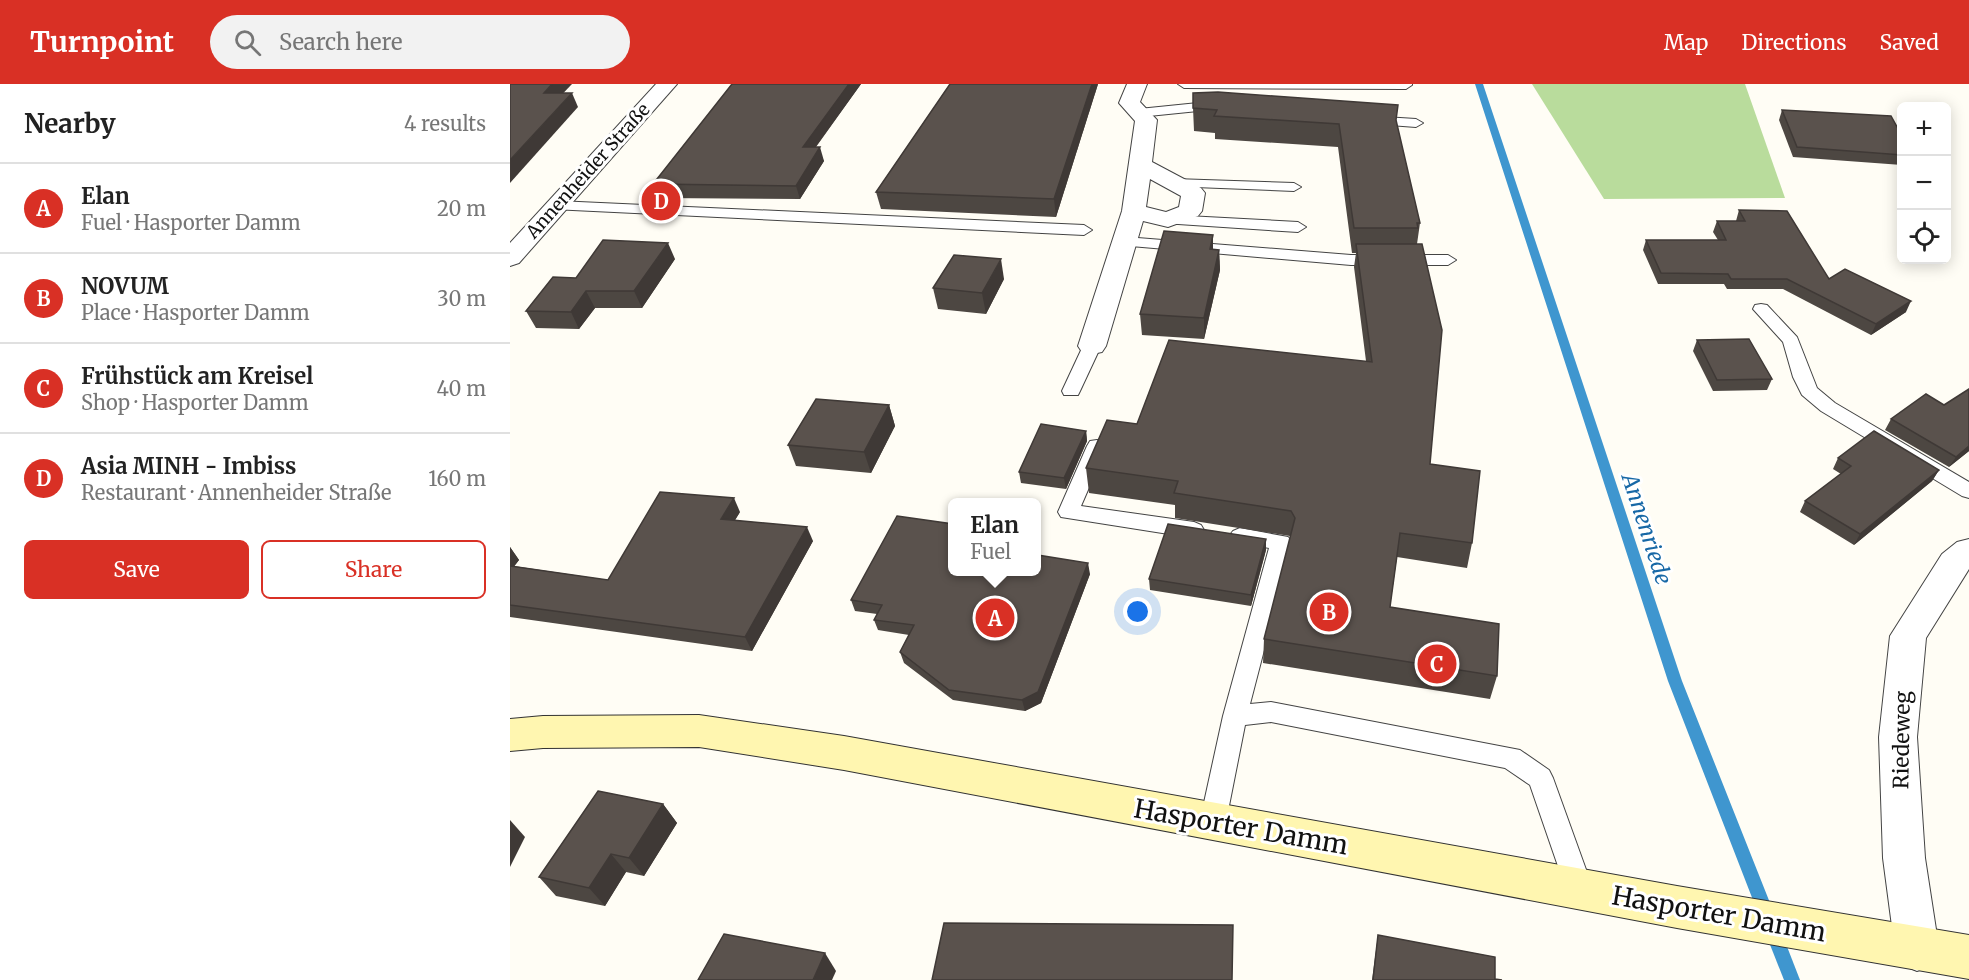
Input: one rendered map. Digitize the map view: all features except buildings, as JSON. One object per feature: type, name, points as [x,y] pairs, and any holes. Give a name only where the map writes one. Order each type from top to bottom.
[{"type":"main road","name":"Hasporter Damm","points":[[510,735],[543,732],[699,731],[844,753],[1677,907],[1969,957]]},
{"type":"street","name":"Annenheider Straße","points":[[515,247],[553,211],[667,84]]},
{"type":"street","points":[[1092,346],[1134,211],[1146,120],[1129,103],[1137,84]]},
{"type":"street","points":[[1134,211],[1167,220],[1190,211],[1193,193],[1140,165]]},
{"type":"street","name":"Riedeweg","points":[[1917,949],[1904,858],[1898,737],[1908,636],[1954,563],[1969,551]]},
{"type":"lane","points":[[1184,84],[1204,86],[1406,86]]},
{"type":"lane","points":[[1198,107],[1204,86]]},
{"type":"lane","points":[[1139,113],[1198,107],[1229,109]]},
{"type":"lane","points":[[1358,119],[1416,123]]},
{"type":"lane","points":[[1174,183],[1294,187]]},
{"type":"lane","points":[[553,211],[1084,230]]},
{"type":"lane","points":[[553,211],[994,237]]},
{"type":"lane","points":[[1167,220],[1298,227]]},
{"type":"lane","points":[[1125,242],[1351,260],[1448,260]]},
{"type":"lane","points":[[1761,309],[1791,341],[1802,377],[1809,391],[1828,407],[1969,491]]},
{"type":"lane","points":[[1071,391],[1092,346]]},
{"type":"lane","points":[[1098,445],[1068,513],[1281,542],[1235,716],[1213,821]]},
{"type":"lane","points":[[1235,716],[1271,712],[1511,758],[1540,778],[1579,889]]},
{"type":"green space","points":[[1532,84],[1745,84],[1785,198],[1604,199]]},
{"type":"waterway","name":"Annenriede","points":[[1479,84],[1675,681],[1766,913]]},
{"type":"waterway","name":"Annenriede","points":[[1773,932],[1792,980]]},
{"type":"place","name":"Asia MINH - Imbiss","points":[[661,201]]},
{"type":"place","name":"NOVUM","points":[[1329,612]]},
{"type":"place","name":"Elan","points":[[995,618]]},
{"type":"place","name":"Frühstück am Kreisel","points":[[1437,664]]}]
